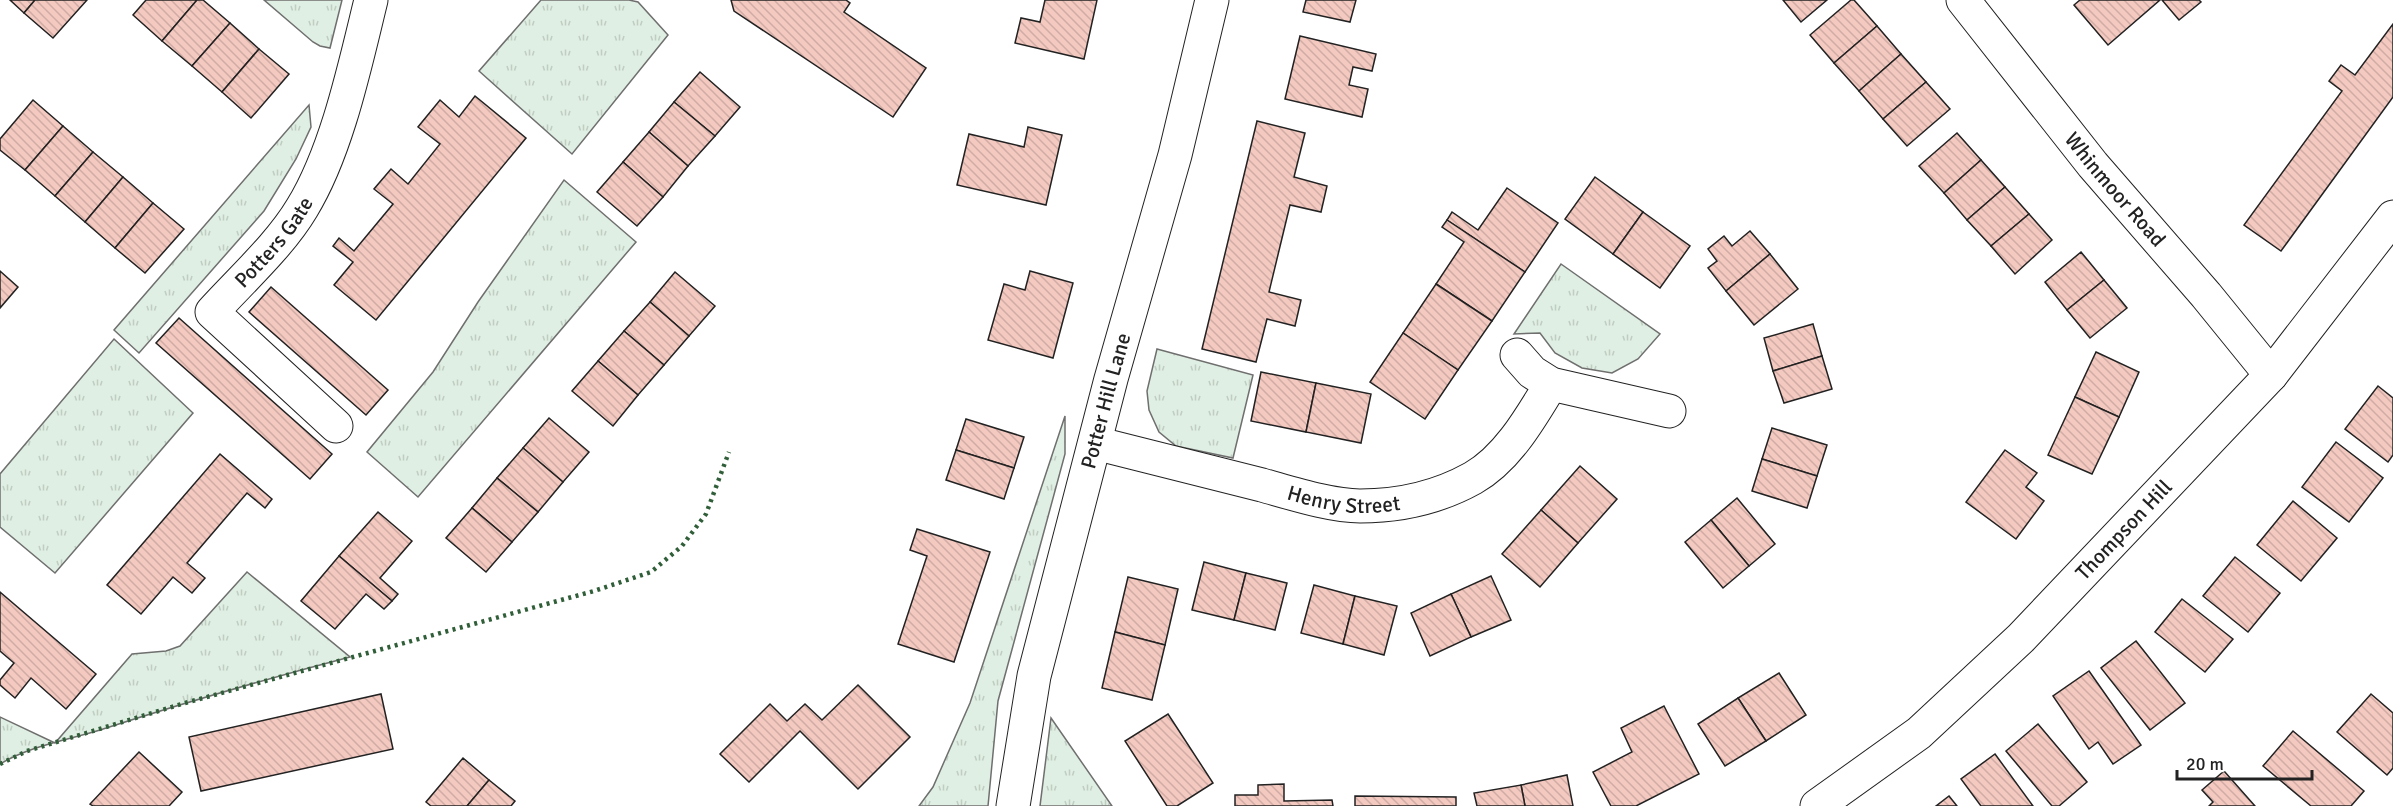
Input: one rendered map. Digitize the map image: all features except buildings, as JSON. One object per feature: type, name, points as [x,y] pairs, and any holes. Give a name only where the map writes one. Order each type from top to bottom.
[{"type":"street","name":"Potters Gate","points":[[336,426],[212,312],[280,237],[302,208],[323,164],[351,84],[371,0]]},
{"type":"street","name":"Potter Hill Lane","points":[[1013,806],[1034,676],[1144,258],[1175,155],[1212,0]]},
{"type":"street","name":"Whinmoor Road","points":[[1963,0],[2093,165],[2206,295],[2271,375]]},
{"type":"street","name":"Thompson Hill","points":[[1817,806],[1918,733],[2020,638],[2271,375],[2393,217]]},
{"type":"street","points":[[1517,355],[1532,372],[1551,384],[1668,411]]},
{"type":"street","name":"Henry Street","points":[[1095,443],[1307,497],[1358,506],[1404,503],[1440,493],[1475,477],[1509,445],[1529,420],[1551,384]]},
{"type":"green space","points":[[264,0],[342,0],[330,48],[313,42]]},
{"type":"green space","points":[[541,0],[629,0],[638,2],[668,35],[572,154],[479,71]]},
{"type":"green space","points":[[309,105],[311,127],[296,159],[264,211],[139,353],[114,330]]},
{"type":"green space","points":[[564,180],[636,242],[418,497],[367,452],[433,372],[478,302]]},
{"type":"green space","points":[[1561,264],[1660,334],[1638,359],[1612,373],[1582,368],[1555,353],[1540,333],[1514,334]]},
{"type":"green space","points":[[114,339],[193,413],[55,573],[0,527],[0,474]]},
{"type":"green space","points":[[1157,349],[1253,375],[1233,458],[1176,446],[1159,432],[1149,410],[1147,391]]},
{"type":"green space","points":[[1065,416],[1065,454],[998,701],[988,806],[919,806],[933,787],[970,703]]},
{"type":"green space","points":[[247,572],[350,657],[162,710],[56,742],[132,654],[166,651],[180,646]]},
{"type":"green space","points":[[0,717],[54,743],[24,752],[0,764]]},
{"type":"green space","points":[[1051,718],[1112,806],[1040,806]]},
{"type":"hedge","points":[[0,764],[27,751],[185,703],[594,591],[651,572],[682,546],[706,514],[729,452]]}]
